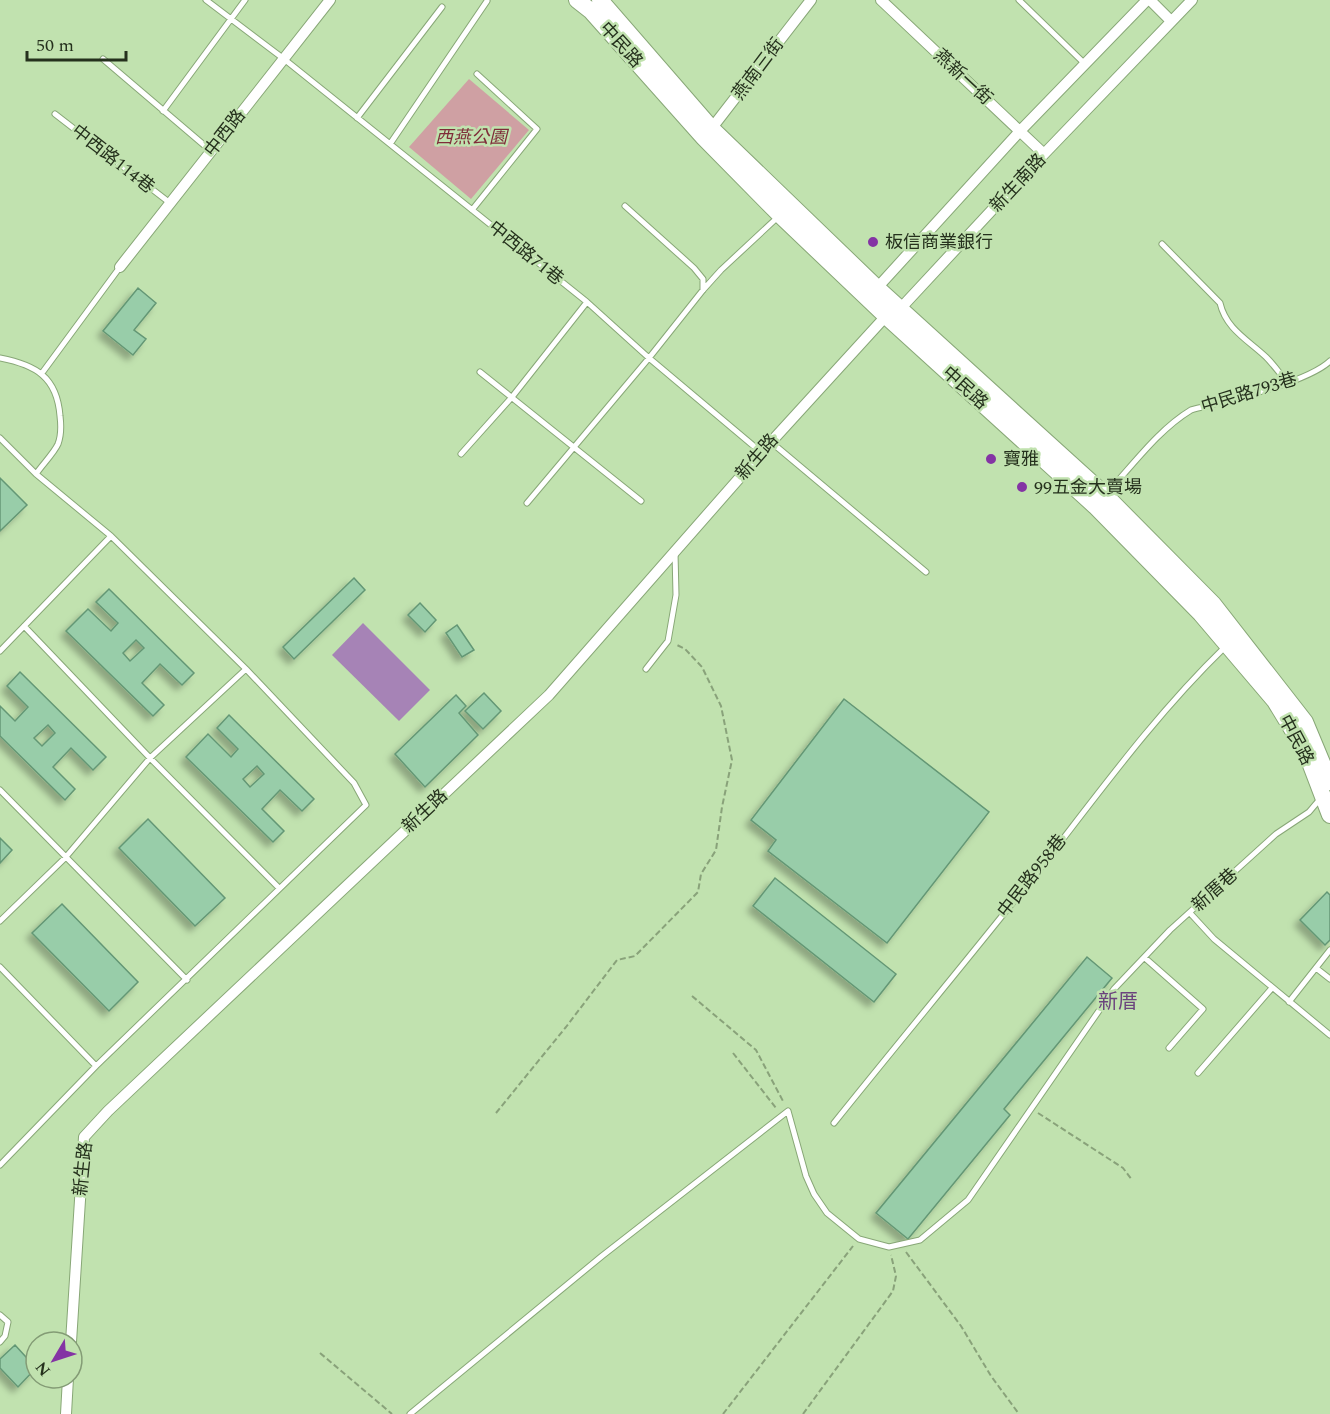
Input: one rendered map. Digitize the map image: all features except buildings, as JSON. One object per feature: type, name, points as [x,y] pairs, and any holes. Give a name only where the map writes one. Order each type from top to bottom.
[{"type":"main road","name":"中民路","points":[[577,0],[597,4],[780,215],[893,312],[1100,500],[1233,639],[1305,722],[1328,771]]},
{"type":"main road","name":"中民路","points":[[708,133],[877,288],[893,312]]},
{"type":"main road","name":"中民路","points":[[1233,639],[1275,701],[1306,753],[1330,815]]},
{"type":"street","name":"中西路","points":[[120,267],[330,0]]},
{"type":"street","name":"燕南三街","points":[[708,133],[811,0]]},
{"type":"street","name":"燕新一街","points":[[881,0],[1044,154]]},
{"type":"street","name":"新生南路","points":[[877,288],[1020,131],[1148,0]]},
{"type":"street","points":[[1148,0],[1171,21]]},
{"type":"street","name":"新生南路","points":[[893,312],[1192,0]]},
{"type":"street","name":"新生路","points":[[72,1330],[84,1137],[108,1111],[549,695],[771,442],[893,312]]},
{"type":"street","points":[[66,1414],[67,1390]]},
{"type":"lane","name":"中西路71巷","points":[[206,0],[284,59],[587,302],[649,358],[762,453]]},
{"type":"lane","points":[[163,111],[245,0]]},
{"type":"lane","points":[[1019,0],[1085,64]]},
{"type":"lane","points":[[390,144],[488,2]]},
{"type":"lane","points":[[357,118],[442,7]]},
{"type":"lane","points":[[103,59],[211,151]]},
{"type":"lane","points":[[472,210],[537,129],[477,74]]},
{"type":"lane","name":"中西路114巷","points":[[55,114],[170,203]]},
{"type":"lane","points":[[625,206],[694,268],[703,279],[703,290]]},
{"type":"lane","points":[[527,503],[703,290],[780,215]]},
{"type":"lane","points":[[1162,244],[1220,303],[1222,314],[1235,333],[1266,357],[1288,383]]},
{"type":"lane","points":[[42,373],[120,267]]},
{"type":"lane","points":[[461,454],[512,397],[587,302]]},
{"type":"lane","points":[[0,358],[19,362],[42,373],[54,387],[59,401],[61,426],[58,444],[36,474]]},
{"type":"lane","name":"中民路793巷","points":[[1100,500],[1178,418],[1191,410],[1288,383],[1330,361]]},
{"type":"lane","points":[[480,372],[641,501]]},
{"type":"lane","points":[[0,438],[36,474],[111,536],[246,669],[354,783],[366,806],[96,1066],[0,1165]]},
{"type":"lane","points":[[771,442],[926,572]]},
{"type":"lane","points":[[0,651],[111,536]]},
{"type":"lane","points":[[646,669],[668,641],[676,595],[675,551]]},
{"type":"lane","points":[[24,626],[279,888]]},
{"type":"lane","name":"中民路958巷","points":[[834,1123],[1034,875],[1129,752],[1202,670],[1233,639]]},
{"type":"lane","points":[[0,921],[65,858],[150,758],[246,669]]},
{"type":"lane","points":[[1322,798],[1328,771]]},
{"type":"lane","points":[[0,790],[187,980]]},
{"type":"lane","name":"新厝巷","points":[[889,1247],[920,1240],[968,1200],[1114,988],[1170,930],[1276,834],[1309,812],[1322,798]]},
{"type":"lane","points":[[1190,913],[1214,939],[1330,1035]]},
{"type":"lane","points":[[1289,1002],[1330,950]]},
{"type":"lane","points":[[1145,958],[1203,1009],[1169,1047]]},
{"type":"lane","points":[[0,967],[96,1066]]},
{"type":"lane","points":[[1316,968],[1330,979]]},
{"type":"lane","points":[[1198,1073],[1272,988]]},
{"type":"lane","points":[[410,1414],[602,1256],[788,1112],[806,1176],[814,1194],[827,1213],[859,1239],[889,1247]]},
{"type":"lane","points":[[0,1315],[8,1322],[6,1336],[0,1342]]},
{"type":"path","points":[[496,1113],[617,960],[636,956],[698,892],[701,874],[716,850],[732,760],[721,706],[702,667],[685,649],[668,641]]},
{"type":"path","points":[[692,996],[756,1050],[788,1112]]},
{"type":"path","points":[[733,1053],[782,1116]]},
{"type":"path","points":[[1030,1108],[1123,1168],[1132,1180]]},
{"type":"path","points":[[723,1414],[859,1239]]},
{"type":"path","points":[[901,1245],[961,1326],[991,1376],[1019,1414]]},
{"type":"path","points":[[802,1414],[894,1291],[896,1276],[889,1247]]},
{"type":"path","points":[[320,1353],[392,1414]]},
{"type":"green space","name":"西燕公園","points":[[469,79],[529,130],[471,199],[409,147]]},
{"type":"shaded area","points":[[363,623],[430,690],[399,721],[332,655]]},
{"type":"place","name":"板信商業銀行","points":[[873,242]]},
{"type":"place","name":"寶雅","points":[[991,459]]},
{"type":"place","name":"99五金大賣場","points":[[1022,487]]},
{"type":"district","name":"新厝","points":[[1118,1002]]}]
